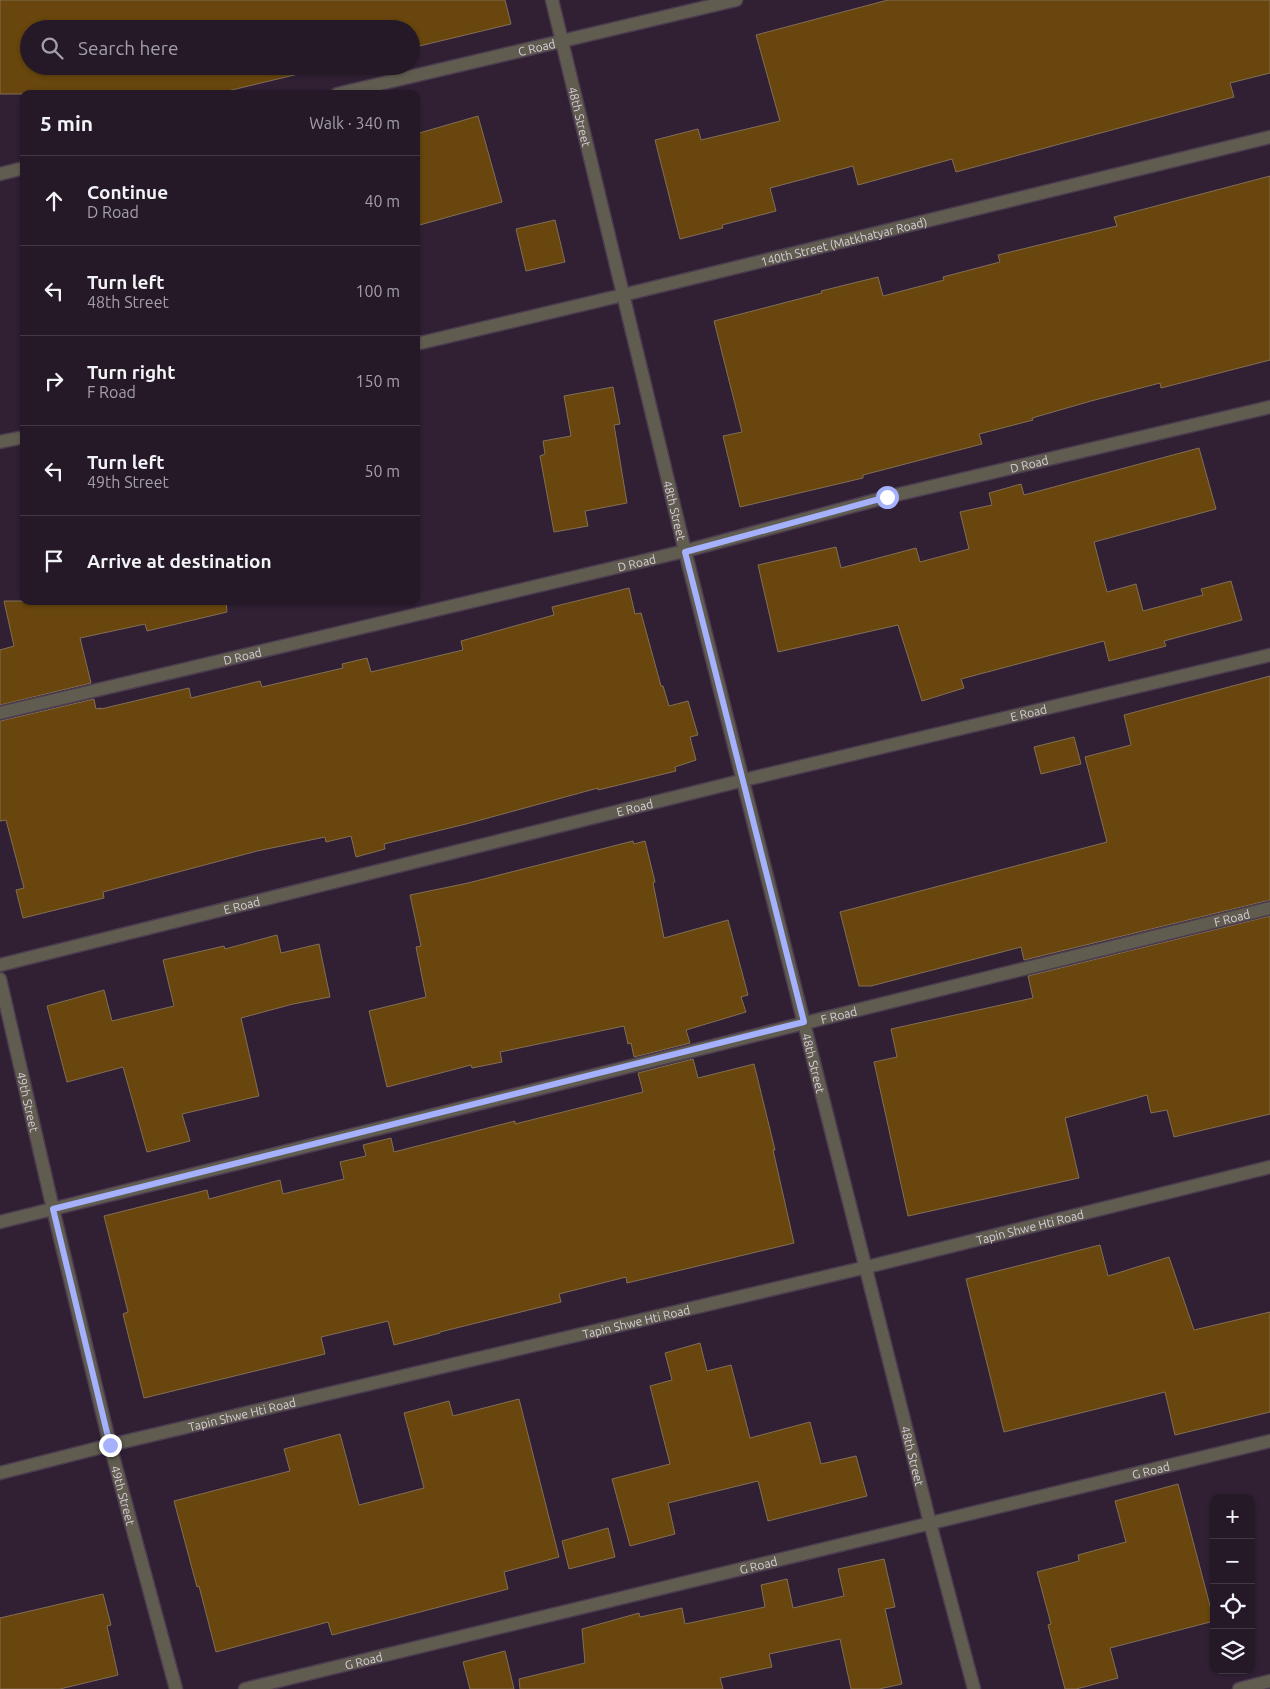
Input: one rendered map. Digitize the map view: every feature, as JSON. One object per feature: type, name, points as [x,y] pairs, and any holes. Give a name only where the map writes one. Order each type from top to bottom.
[{"type":"street","name":"48th Street","points":[[552,0],[685,552],[867,1267],[930,1523],[974,1689]]},
{"type":"street","name":"C Road","points":[[420,74],[736,0]]},
{"type":"street","name":"C Road","points":[[354,90],[416,75]]},
{"type":"street","name":"140th Street (Matkhatyar Road)","points":[[420,343],[1270,137]]},
{"type":"street","points":[[0,174],[20,169]]},
{"type":"street","name":"D Road","points":[[0,713],[685,552],[887,497],[1270,406]]},
{"type":"street","points":[[0,442],[20,438]]},
{"type":"street","name":"E Road","points":[[0,965],[744,780],[1270,655]]},
{"type":"street","name":"F Road","points":[[0,1222],[1270,908]]},
{"type":"street","name":"49th Street","points":[[0,980],[110,1445],[176,1689]]},
{"type":"street","name":"Tapin Shwe Hti Road","points":[[0,1473],[110,1445],[867,1267],[1270,1167]]},
{"type":"street","name":"G Road","points":[[245,1689],[1270,1441]]},
{"type":"street","points":[[1239,1689],[1270,1682]]},
{"type":"building","points":[[0,0],[505,0],[511,24],[420,46],[420,20],[20,20],[20,75],[294,75],[232,90],[20,90],[20,94],[0,94]]},
{"type":"building","points":[[888,0],[1270,0],[1270,73],[1230,83],[1234,97],[956,172],[952,159],[858,185],[853,166],[770,188],[776,211],[722,225],[723,228],[680,239],[655,140],[698,129],[701,140],[780,121],[756,35]]},
{"type":"building","points":[[478,116],[502,202],[420,225],[420,133]]},
{"type":"building","points":[[1270,176],[1270,360],[1161,388],[1160,383],[1091,401],[1032,418],[1033,420],[979,434],[982,444],[863,475],[863,478],[740,507],[723,436],[742,432],[714,321],[878,277],[883,296],[944,280],[943,277],[1000,262],[998,255],[1117,226],[1114,217]]},
{"type":"building","points":[[555,220],[565,262],[526,271],[516,229]]},
{"type":"building","points":[[613,387],[620,424],[614,425],[627,503],[585,511],[588,526],[554,532],[540,456],[545,454],[543,441],[571,436],[564,396]]},
{"type":"building","points":[[1199,448],[1216,509],[1094,542],[1107,592],[1136,584],[1143,611],[1203,595],[1201,589],[1231,581],[1242,620],[1164,641],[1166,646],[1109,661],[1104,641],[961,679],[964,688],[922,701],[898,625],[778,652],[758,565],[836,547],[841,568],[916,548],[920,562],[969,549],[960,512],[992,505],[989,493],[1021,484],[1024,495]]},
{"type":"building","points":[[629,588],[635,614],[641,613],[661,686],[663,686],[669,706],[688,701],[698,735],[690,737],[696,760],[675,767],[676,771],[598,790],[598,788],[384,844],[385,849],[356,857],[351,836],[326,842],[325,837],[257,851],[103,892],[104,898],[23,918],[16,890],[24,888],[6,820],[0,821],[0,721],[94,699],[96,709],[101,709],[189,688],[191,698],[260,681],[262,687],[343,668],[342,664],[367,658],[371,672],[463,650],[461,641],[554,615],[552,607]]},
{"type":"building","points":[[4,601],[20,601],[20,605],[226,605],[227,612],[147,631],[145,624],[80,638],[91,683],[0,705],[0,650],[14,646]]},
{"type":"building","points":[[1270,676],[1270,900],[1024,960],[1021,947],[871,986],[859,986],[840,912],[1107,842],[1085,757],[1131,745],[1124,715]]},
{"type":"building","points":[[1074,737],[1081,764],[1041,774],[1034,747]]},
{"type":"building","points":[[633,841],[634,844],[645,841],[655,882],[653,883],[664,938],[728,920],[748,995],[741,997],[746,1012],[686,1030],[690,1043],[634,1057],[631,1043],[628,1044],[624,1026],[500,1052],[502,1062],[472,1068],[471,1065],[387,1087],[369,1011],[426,997],[416,947],[421,946],[410,895],[468,883]]},
{"type":"building","points":[[1270,916],[1270,1114],[1174,1137],[1167,1110],[1151,1113],[1147,1095],[1065,1118],[1079,1178],[908,1216],[874,1062],[897,1057],[891,1029],[1033,998],[1028,976]]},
{"type":"building","points":[[277,935],[281,953],[319,944],[330,997],[293,1004],[241,1018],[259,1096],[182,1114],[190,1141],[147,1152],[123,1067],[67,1082],[47,1006],[104,990],[112,1021],[174,1006],[163,960],[224,946],[225,949]]},
{"type":"building","points":[[693,1059],[698,1078],[754,1064],[775,1150],[773,1150],[794,1243],[627,1283],[626,1277],[559,1294],[561,1302],[394,1345],[388,1321],[321,1337],[325,1354],[144,1398],[123,1314],[128,1312],[104,1216],[207,1190],[209,1199],[280,1180],[283,1194],[344,1179],[340,1162],[366,1156],[363,1145],[391,1138],[394,1152],[515,1121],[515,1124],[643,1092],[638,1073]]},
{"type":"building","points":[[1100,1245],[1108,1276],[1169,1257],[1194,1330],[1270,1312],[1270,1412],[1175,1435],[1165,1392],[1004,1432],[966,1279]]},
{"type":"building","points":[[700,1343],[707,1371],[731,1365],[750,1438],[810,1422],[821,1464],[856,1456],[867,1496],[768,1521],[758,1481],[668,1503],[675,1534],[630,1546],[612,1479],[670,1464],[650,1386],[672,1380],[665,1353]]},
{"type":"building","points":[[519,1399],[559,1557],[504,1572],[508,1589],[332,1635],[328,1622],[216,1652],[174,1501],[290,1471],[284,1449],[340,1434],[359,1505],[424,1488],[404,1413],[449,1401],[453,1416]]},
{"type":"building","points":[[1178,1484],[1210,1606],[1210,1622],[1110,1648],[1118,1678],[1076,1689],[1065,1689],[1048,1625],[1051,1624],[1037,1572],[1079,1561],[1078,1555],[1126,1542],[1115,1501]]},
{"type":"building","points":[[608,1528],[615,1557],[569,1569],[562,1541]]},
{"type":"building","points":[[884,1559],[895,1607],[885,1609],[902,1684],[879,1689],[851,1689],[840,1639],[769,1654],[772,1667],[720,1678],[723,1689],[520,1689],[519,1679],[585,1663],[582,1629],[639,1613],[640,1617],[682,1608],[685,1624],[765,1607],[761,1585],[787,1579],[793,1608],[844,1596],[838,1569]]},
{"type":"building","points":[[103,1594],[111,1625],[107,1626],[118,1675],[60,1689],[0,1689],[0,1618]]},
{"type":"building","points":[[505,1651],[514,1689],[470,1689],[463,1662]]},
{"type":"route","points":[[110,1445],[53,1209],[804,1022],[685,552],[887,497]]}]
